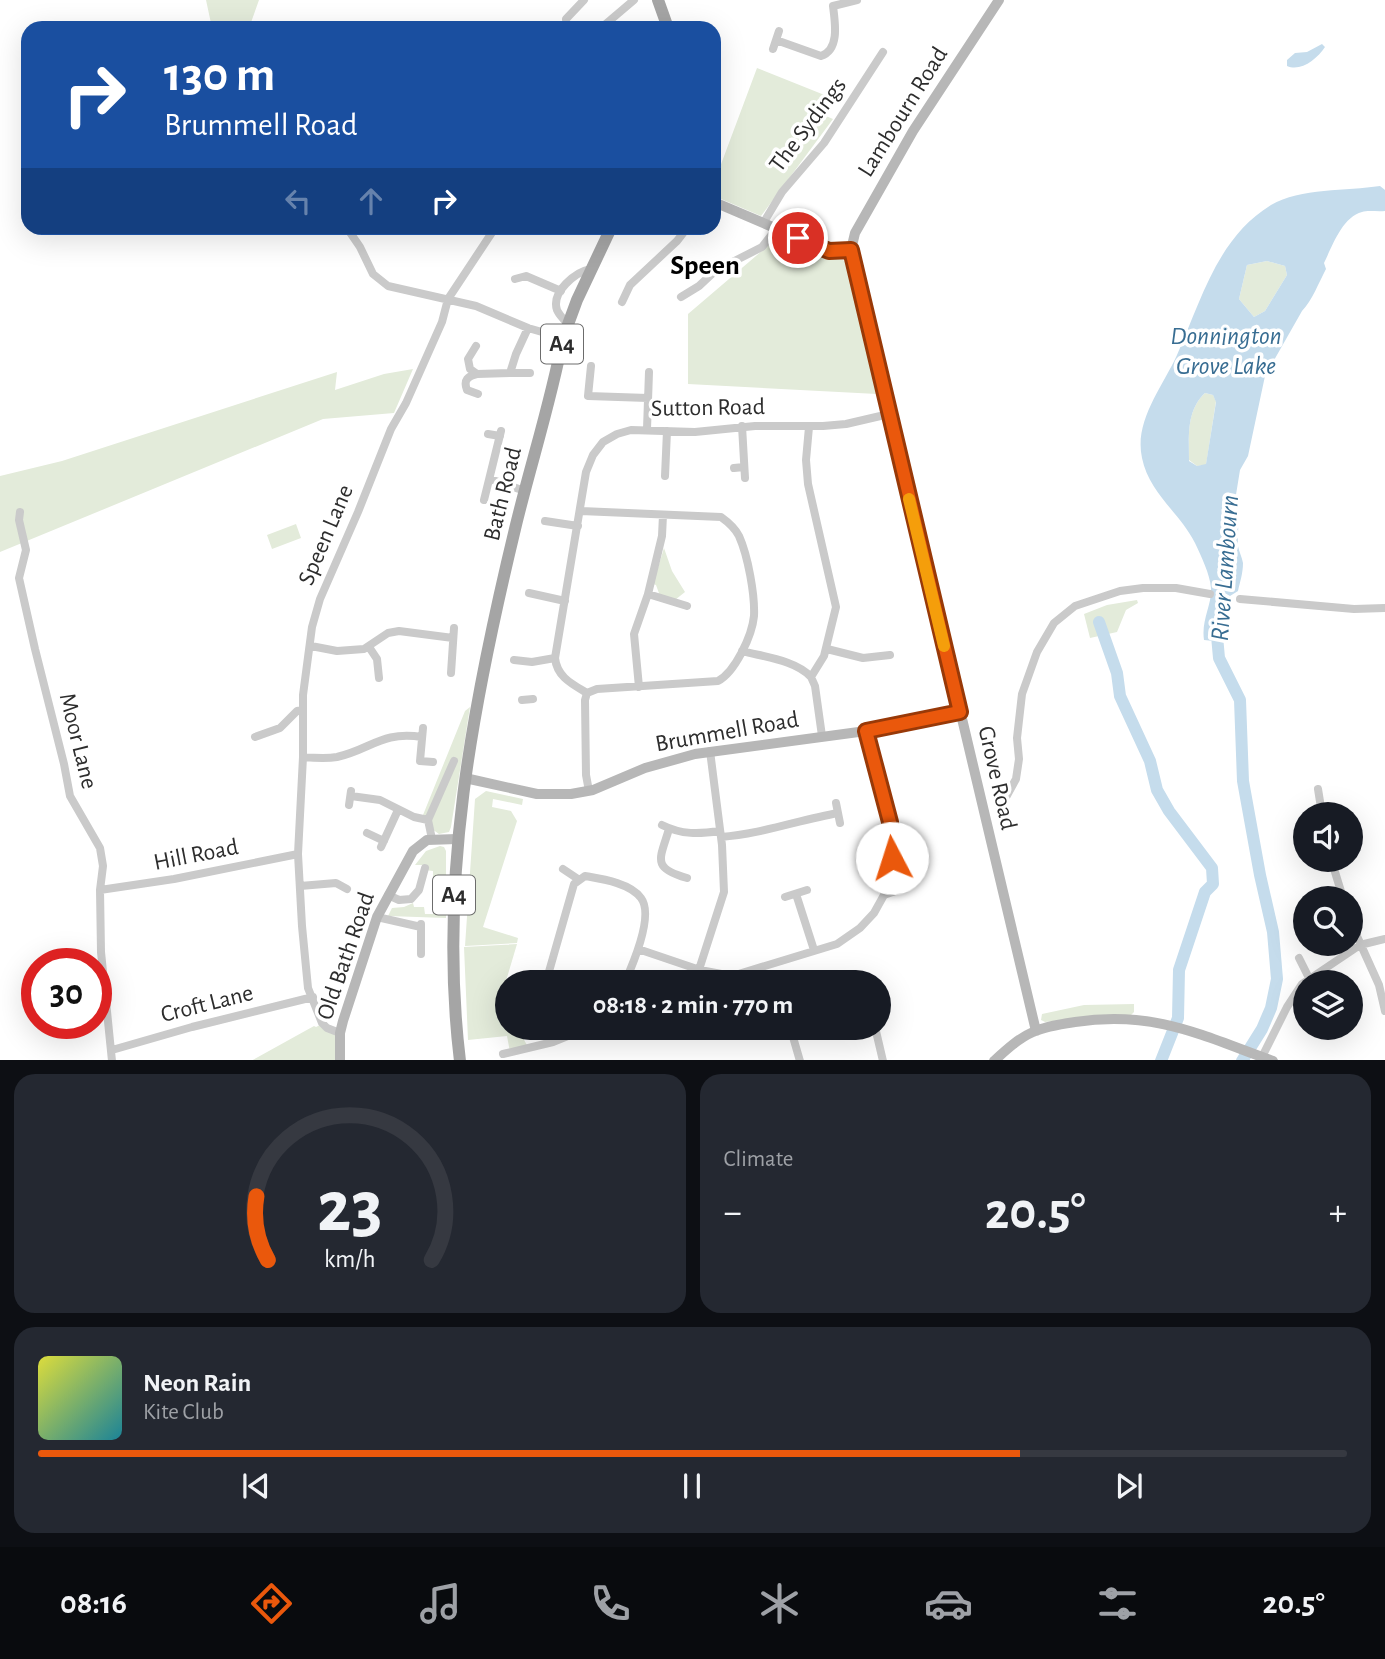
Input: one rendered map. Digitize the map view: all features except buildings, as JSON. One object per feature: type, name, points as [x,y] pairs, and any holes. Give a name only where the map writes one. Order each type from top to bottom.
[{"type":"main road","points":[[658,0],[666,21]]},
{"type":"main road","name":"Bath Road","points":[[465,778],[486,658],[563,338],[608,235]]},
{"type":"main road","name":"A4","points":[[460,1060],[453,961],[457,839],[465,778]]},
{"type":"street","points":[[566,21],[584,0]]},
{"type":"street","points":[[609,21],[634,0]]},
{"type":"street","points":[[773,50],[778,36],[821,56],[826,55],[835,36],[832,6],[857,0]]},
{"type":"street","name":"Lambourn Road","points":[[851,250],[855,233],[913,131],[999,0]]},
{"type":"street","name":"The Sydings","points":[[764,222],[782,192],[824,143],[883,52]]},
{"type":"street","points":[[721,205],[829,251],[851,250]]},
{"type":"street","points":[[681,297],[699,286],[715,271],[762,247],[777,228]]},
{"type":"street","points":[[351,235],[373,274],[388,286],[476,306],[528,328],[563,338]]},
{"type":"street","name":"Speen Lane","points":[[340,1033],[322,1023],[307,980],[300,886],[298,854],[303,695],[312,626],[320,599],[359,512],[391,429],[406,403],[442,322],[448,299],[490,235]]},
{"type":"street","points":[[622,302],[626,284],[682,235]]},
{"type":"street","name":"Grove Road","points":[[851,250],[1035,1031]]},
{"type":"street","points":[[567,324],[557,312],[556,306],[561,291],[569,279],[591,269]]},
{"type":"street","points":[[516,279],[526,276],[561,291]]},
{"type":"street","points":[[510,373],[528,328]]},
{"type":"street","points":[[476,346],[468,359],[470,369],[477,374]]},
{"type":"street","points":[[591,366],[588,396],[648,398]]},
{"type":"street","points":[[647,429],[649,372]]},
{"type":"street","points":[[478,394],[467,390],[465,385],[466,379],[471,375],[530,373]]},
{"type":"street","name":"Sutton Road","points":[[555,658],[588,465],[597,449],[617,434],[647,429],[695,432],[742,426],[809,427],[846,424],[889,414]]},
{"type":"street","points":[[742,426],[745,478]]},
{"type":"street","points":[[809,427],[806,498],[835,600],[827,649],[819,668],[811,677]]},
{"type":"street","points":[[665,476],[667,431]]},
{"type":"street","points":[[484,500],[500,433],[488,434]]},
{"type":"street","points":[[734,468],[744,467]]},
{"type":"street","points":[[491,479],[525,491]]},
{"type":"street","points":[[581,511],[721,517],[732,525],[739,536],[751,583],[754,618],[742,651],[731,671],[718,681],[597,689],[587,693]]},
{"type":"street","name":"Moor Lane","points":[[20,512],[19,520],[26,550],[19,578],[70,796],[100,848],[103,866],[100,890],[101,952],[113,1060]]},
{"type":"street","points":[[639,687],[634,634],[648,594],[662,536],[663,515]]},
{"type":"street","points":[[545,521],[578,526]]},
{"type":"street","points":[[1005,799],[1016,779],[1017,738],[1023,694],[1037,652],[1054,623],[1075,606],[1120,591],[1176,588],[1210,594]]},
{"type":"street","points":[[530,593],[565,601]]},
{"type":"street","points":[[648,594],[687,606]]},
{"type":"street","points":[[1240,599],[1353,609],[1385,608]]},
{"type":"street","points":[[450,667],[454,628]]},
{"type":"street","points":[[311,646],[323,650],[350,651],[369,647],[388,633],[399,632],[453,638]]},
{"type":"street","points":[[827,649],[863,658],[885,656],[880,646]]},
{"type":"street","points":[[369,647],[377,659],[381,673]]},
{"type":"street","points":[[742,651],[803,669],[811,677],[815,686],[822,736]]},
{"type":"street","points":[[514,660],[532,662],[555,658],[556,666],[564,678],[587,693]]},
{"type":"street","points":[[587,693],[585,760],[589,792]]},
{"type":"street","points":[[522,700],[533,699]]},
{"type":"street","points":[[255,737],[280,728],[297,712],[303,710]]},
{"type":"street","name":"Brummell Road","points":[[465,778],[537,794],[589,792],[658,764],[710,751],[866,731],[960,712]]},
{"type":"street","points":[[751,970],[837,944],[860,928],[874,913],[884,895],[892,858],[890,822],[866,731]]},
{"type":"street","points":[[303,757],[338,757],[382,738],[423,732],[420,761],[433,762]]},
{"type":"street","points":[[700,970],[724,892],[725,872],[710,751]]},
{"type":"street","points":[[454,761],[428,820],[432,839],[457,839]]},
{"type":"street","points":[[1318,789],[1320,802]]},
{"type":"street","points":[[350,797],[380,800],[422,820],[428,820]]},
{"type":"street","points":[[836,803],[840,823]]},
{"type":"street","points":[[367,833],[382,844],[398,810]]},
{"type":"street","points":[[687,878],[670,873],[662,863],[660,858],[666,827],[680,833],[701,834],[761,831],[838,813]]},
{"type":"street","name":"Old Bath Road","points":[[340,1060],[340,1033],[377,917],[413,850],[432,839]]},
{"type":"street","name":"Hill Road","points":[[100,890],[164,881],[298,854]]},
{"type":"street","points":[[884,895],[904,888],[907,880],[906,869],[892,858]]},
{"type":"street","points":[[388,895],[399,900],[411,899],[419,890],[425,868]]},
{"type":"street","points":[[564,869],[578,879]]},
{"type":"street","points":[[300,886],[336,883],[345,876]]},
{"type":"street","points":[[549,970],[563,917],[578,879],[585,876],[616,883],[643,899],[643,926],[630,970]]},
{"type":"street","points":[[336,883],[347,889]]},
{"type":"street","points":[[785,897],[807,890]]},
{"type":"street","points":[[796,894],[814,950]]},
{"type":"street","points":[[377,917],[421,926],[421,954]]},
{"type":"street","points":[[1363,944],[1385,939]]},
{"type":"street","points":[[638,949],[697,970]]},
{"type":"street","points":[[1363,951],[1379,985],[1385,1011]]},
{"type":"street","points":[[1321,970],[1343,956]]},
{"type":"street","points":[[1299,958],[1305,970]]},
{"type":"street","points":[[994,1060],[1035,1031],[1103,1018],[1125,1017],[1181,1028],[1258,1055],[1293,995]]},
{"type":"street","name":"Croft Lane","points":[[112,1050],[313,997]]},
{"type":"street","points":[[503,1054],[534,1047],[549,1040]]},
{"type":"street","points":[[794,1040],[800,1060]]},
{"type":"street","points":[[878,1040],[883,1060]]},
{"type":"green space","points":[[206,0],[259,0],[252,21],[210,21]]},
{"type":"green space","points":[[757,68],[827,96],[819,113],[833,119],[761,216],[721,199],[721,164]]},
{"type":"green space","points":[[786,235],[845,261],[877,394],[688,384],[688,314],[770,244],[782,248]]},
{"type":"green space","points":[[1267,261],[1285,266],[1287,275],[1265,311],[1254,317],[1239,299],[1247,265]]},
{"type":"green space","points":[[413,369],[394,413],[323,419],[0,552],[0,476],[62,461],[337,372],[335,390],[384,374]]},
{"type":"green space","points":[[1205,393],[1213,395],[1216,401],[1206,465],[1197,466],[1189,460],[1190,424],[1194,408]]},
{"type":"green space","points":[[296,524],[301,538],[272,549],[267,535]]},
{"type":"green space","points":[[664,548],[672,571],[685,592],[675,600],[660,596],[653,584]]},
{"type":"green space","points":[[1137,600],[1138,603],[1126,610],[1117,632],[1090,638],[1084,614],[1107,605]]},
{"type":"green space","points":[[470,707],[451,827],[449,832],[439,834],[432,829],[423,815],[465,711]]},
{"type":"green space","points":[[486,791],[523,799],[522,805],[493,799],[492,807],[511,811],[517,821],[483,927],[518,938],[517,943],[465,946],[475,799]]},
{"type":"green space","points":[[440,846],[446,851],[446,918],[388,916],[392,908],[413,903],[414,907],[424,907],[425,914],[433,914],[433,871],[425,870],[425,865],[415,865],[426,851]]},
{"type":"green space","points":[[517,944],[509,970],[495,970],[495,1037],[468,1040],[464,947]]},
{"type":"green space","points":[[1134,1004],[1134,1012],[1131,1015],[1091,1016],[1045,1022],[1041,1020],[1042,1014],[1084,1005]]},
{"type":"green space","points":[[322,1024],[335,1032],[337,1060],[253,1060],[314,1026]]},
{"type":"green space","points":[[508,1040],[524,1040],[528,1047],[510,1052]]},
{"type":"water","points":[[1322,44],[1325,47],[1308,63],[1298,67],[1287,66],[1287,60],[1295,53],[1307,52]]},
{"type":"water","name":"Donnington Grove Lake","points":[[1380,186],[1385,190],[1385,211],[1362,212],[1343,226],[1324,263],[1326,269],[1315,291],[1265,376],[1248,456],[1240,470],[1234,507],[1238,521],[1238,546],[1243,563],[1238,591],[1230,596],[1221,595],[1221,600],[1229,603],[1220,635],[1214,641],[1204,640],[1204,626],[1211,594],[1209,577],[1189,532],[1151,482],[1142,458],[1142,431],[1151,405],[1177,355],[1213,272],[1237,235],[1252,219],[1271,205],[1296,196]],"holes":[[[1267,261],[1285,266],[1287,275],[1265,311],[1254,317],[1239,299],[1247,265]],[[1205,393],[1213,395],[1216,402],[1206,464],[1197,466],[1189,461],[1190,424],[1194,408]]]},
{"type":"waterway","points":[[1099,622],[1117,673],[1120,696],[1150,761],[1157,790],[1169,811],[1212,868],[1213,884],[1205,892],[1179,970],[1178,1018],[1161,1060]]},
{"type":"waterway","name":"River Lambourn","points":[[1216,625],[1219,658],[1240,700],[1243,781],[1273,932],[1277,979],[1271,1008],[1262,1029],[1243,1060]]},
{"type":"slow traffic","points":[[909,499],[944,646]]},
{"type":"district","name":"Speen","points":[[705,266]]},
{"type":"route","points":[[798,238],[829,251],[851,250],[960,712],[866,731],[890,822],[892,858]]}]
